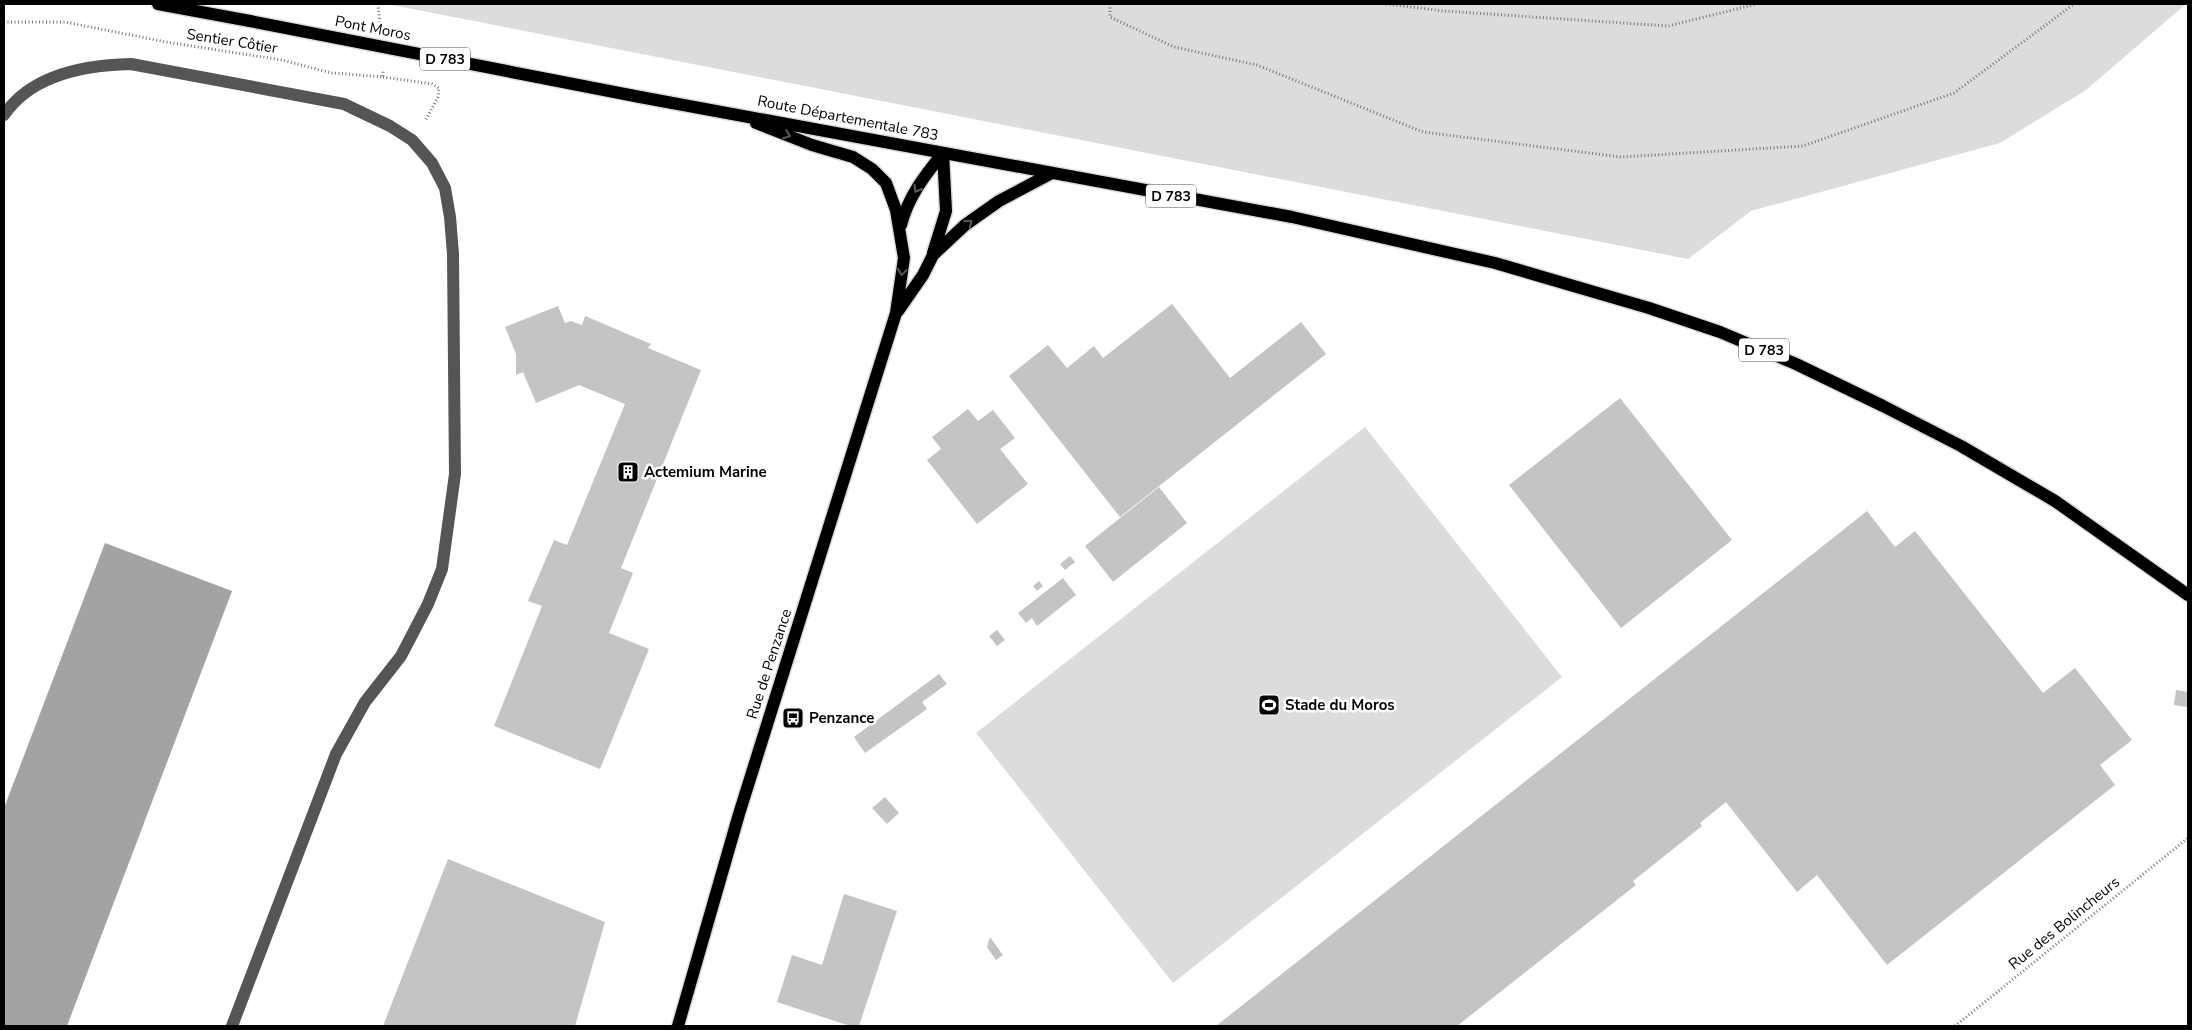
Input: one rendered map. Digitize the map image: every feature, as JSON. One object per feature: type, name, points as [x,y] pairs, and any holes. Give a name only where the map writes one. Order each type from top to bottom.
[{"type":"main road","name":"Pont Moros","points":[[158,4],[640,97]]},
{"type":"main road","name":"Route Départementale 783","points":[[640,97],[725,111],[1050,174]]},
{"type":"main road","name":"Rue de Penzance","points":[[678,1026],[738,814],[896,313],[904,258],[896,210],[886,183],[866,165],[853,156],[812,145],[725,111]]},
{"type":"main road","points":[[900,230],[905,209],[916,189],[943,153]]},
{"type":"main road","points":[[933,255],[946,211],[943,153]]},
{"type":"main road","name":"Rue de Penzance","points":[[896,313],[923,275],[933,255],[965,225],[999,201],[1050,174]]},
{"type":"main road","name":"D 783","points":[[1050,174],[1292,217],[1410,243],[1570,284],[1720,332],[1796,364],[1884,406],[1961,446],[2055,501],[2188,595]]},
{"type":"street","points":[[4,115],[25,92],[61,74],[95,66],[130,64],[344,104],[390,126],[412,140],[432,163],[447,197],[452,254],[455,474],[442,569],[428,604],[401,656],[365,702],[336,754],[232,1026]]},
{"type":"path","points":[[378,4],[380,31]]},
{"type":"path","points":[[1110,4],[1110,17],[1174,47],[1257,66],[1423,132],[1621,157],[1803,146],[1954,93],[2074,4]]},
{"type":"path","points":[[1386,4],[1444,11],[1668,26],[1758,4]]},
{"type":"path","name":"Sentier Côtier","points":[[4,22],[65,22],[166,42],[282,60],[332,73],[383,77],[432,84],[439,88],[438,97],[428,117],[412,140]]},
{"type":"path","points":[[383,68],[383,77]]},
{"type":"path","name":"Rue des Bolincheurs","points":[[1955,1026],[2188,838]]},
{"type":"shaded area","points":[[387,4],[2186,4],[2086,90],[2000,143],[1751,211],[1688,259]]},
{"type":"shaded area","name":"Stade du Moros","points":[[1365,427],[1562,677],[1173,983],[976,733]]},
{"type":"shaded area","points":[[105,543],[232,591],[67,1026],[4,1026],[4,808]]},
{"type":"building","points":[[1172,304],[1230,378],[1301,322],[1326,354],[1120,517],[1009,376],[1048,345],[1067,368],[1094,346],[1103,358]]},
{"type":"building","name":"Actemium Marine","points":[[558,306],[565,323],[571,321],[582,325],[585,316],[651,344],[648,348],[701,370],[621,568],[633,573],[609,633],[649,649],[600,769],[494,726],[542,606],[528,601],[554,540],[567,545],[625,404],[579,385],[536,403],[523,372],[516,375],[516,354],[505,327]]},
{"type":"building","points":[[1620,398],[1732,540],[1621,628],[1509,485]]},
{"type":"building","points":[[968,409],[978,421],[993,410],[1015,438],[1000,449],[1028,484],[977,524],[927,460],[941,449],[932,437]]},
{"type":"building","points":[[1159,487],[1187,523],[1113,582],[1085,546]]},
{"type":"building","points":[[1867,511],[1895,547],[1915,531],[2043,693],[2075,668],[2132,740],[2100,765],[2115,785],[1887,965],[1817,875],[1797,892],[1726,802],[1700,823],[1702,826],[1633,881],[1636,885],[1457,1026],[1216,1026]]},
{"type":"building","points":[[1070,556],[1075,562],[1065,570],[1060,564]]},
{"type":"building","points":[[1063,578],[1076,595],[1037,626],[1032,618],[1026,623],[1018,613]]},
{"type":"building","points":[[1039,581],[1043,586],[1037,591],[1033,586]]},
{"type":"building","points":[[997,630],[1005,640],[997,646],[989,636]]},
{"type":"building","points":[[939,674],[947,684],[922,702],[927,709],[865,753],[854,737]]},
{"type":"building","points":[[2176,690],[2188,692],[2188,707],[2174,705]]},
{"type":"building","points":[[885,797],[899,813],[887,824],[872,808]]},
{"type":"building","points":[[448,859],[605,922],[575,1026],[383,1026]]},
{"type":"building","points":[[844,894],[897,911],[859,1026],[850,1026],[777,1002],[792,955],[822,965]]},
{"type":"building","points":[[990,937],[1003,955],[996,960],[987,947]]},
{"type":"place","name":"Actemium Marine","points":[[628,472]]},
{"type":"place","name":"Stade du Moros","points":[[1269,705]]},
{"type":"place","name":"Penzance","points":[[793,718]]}]
